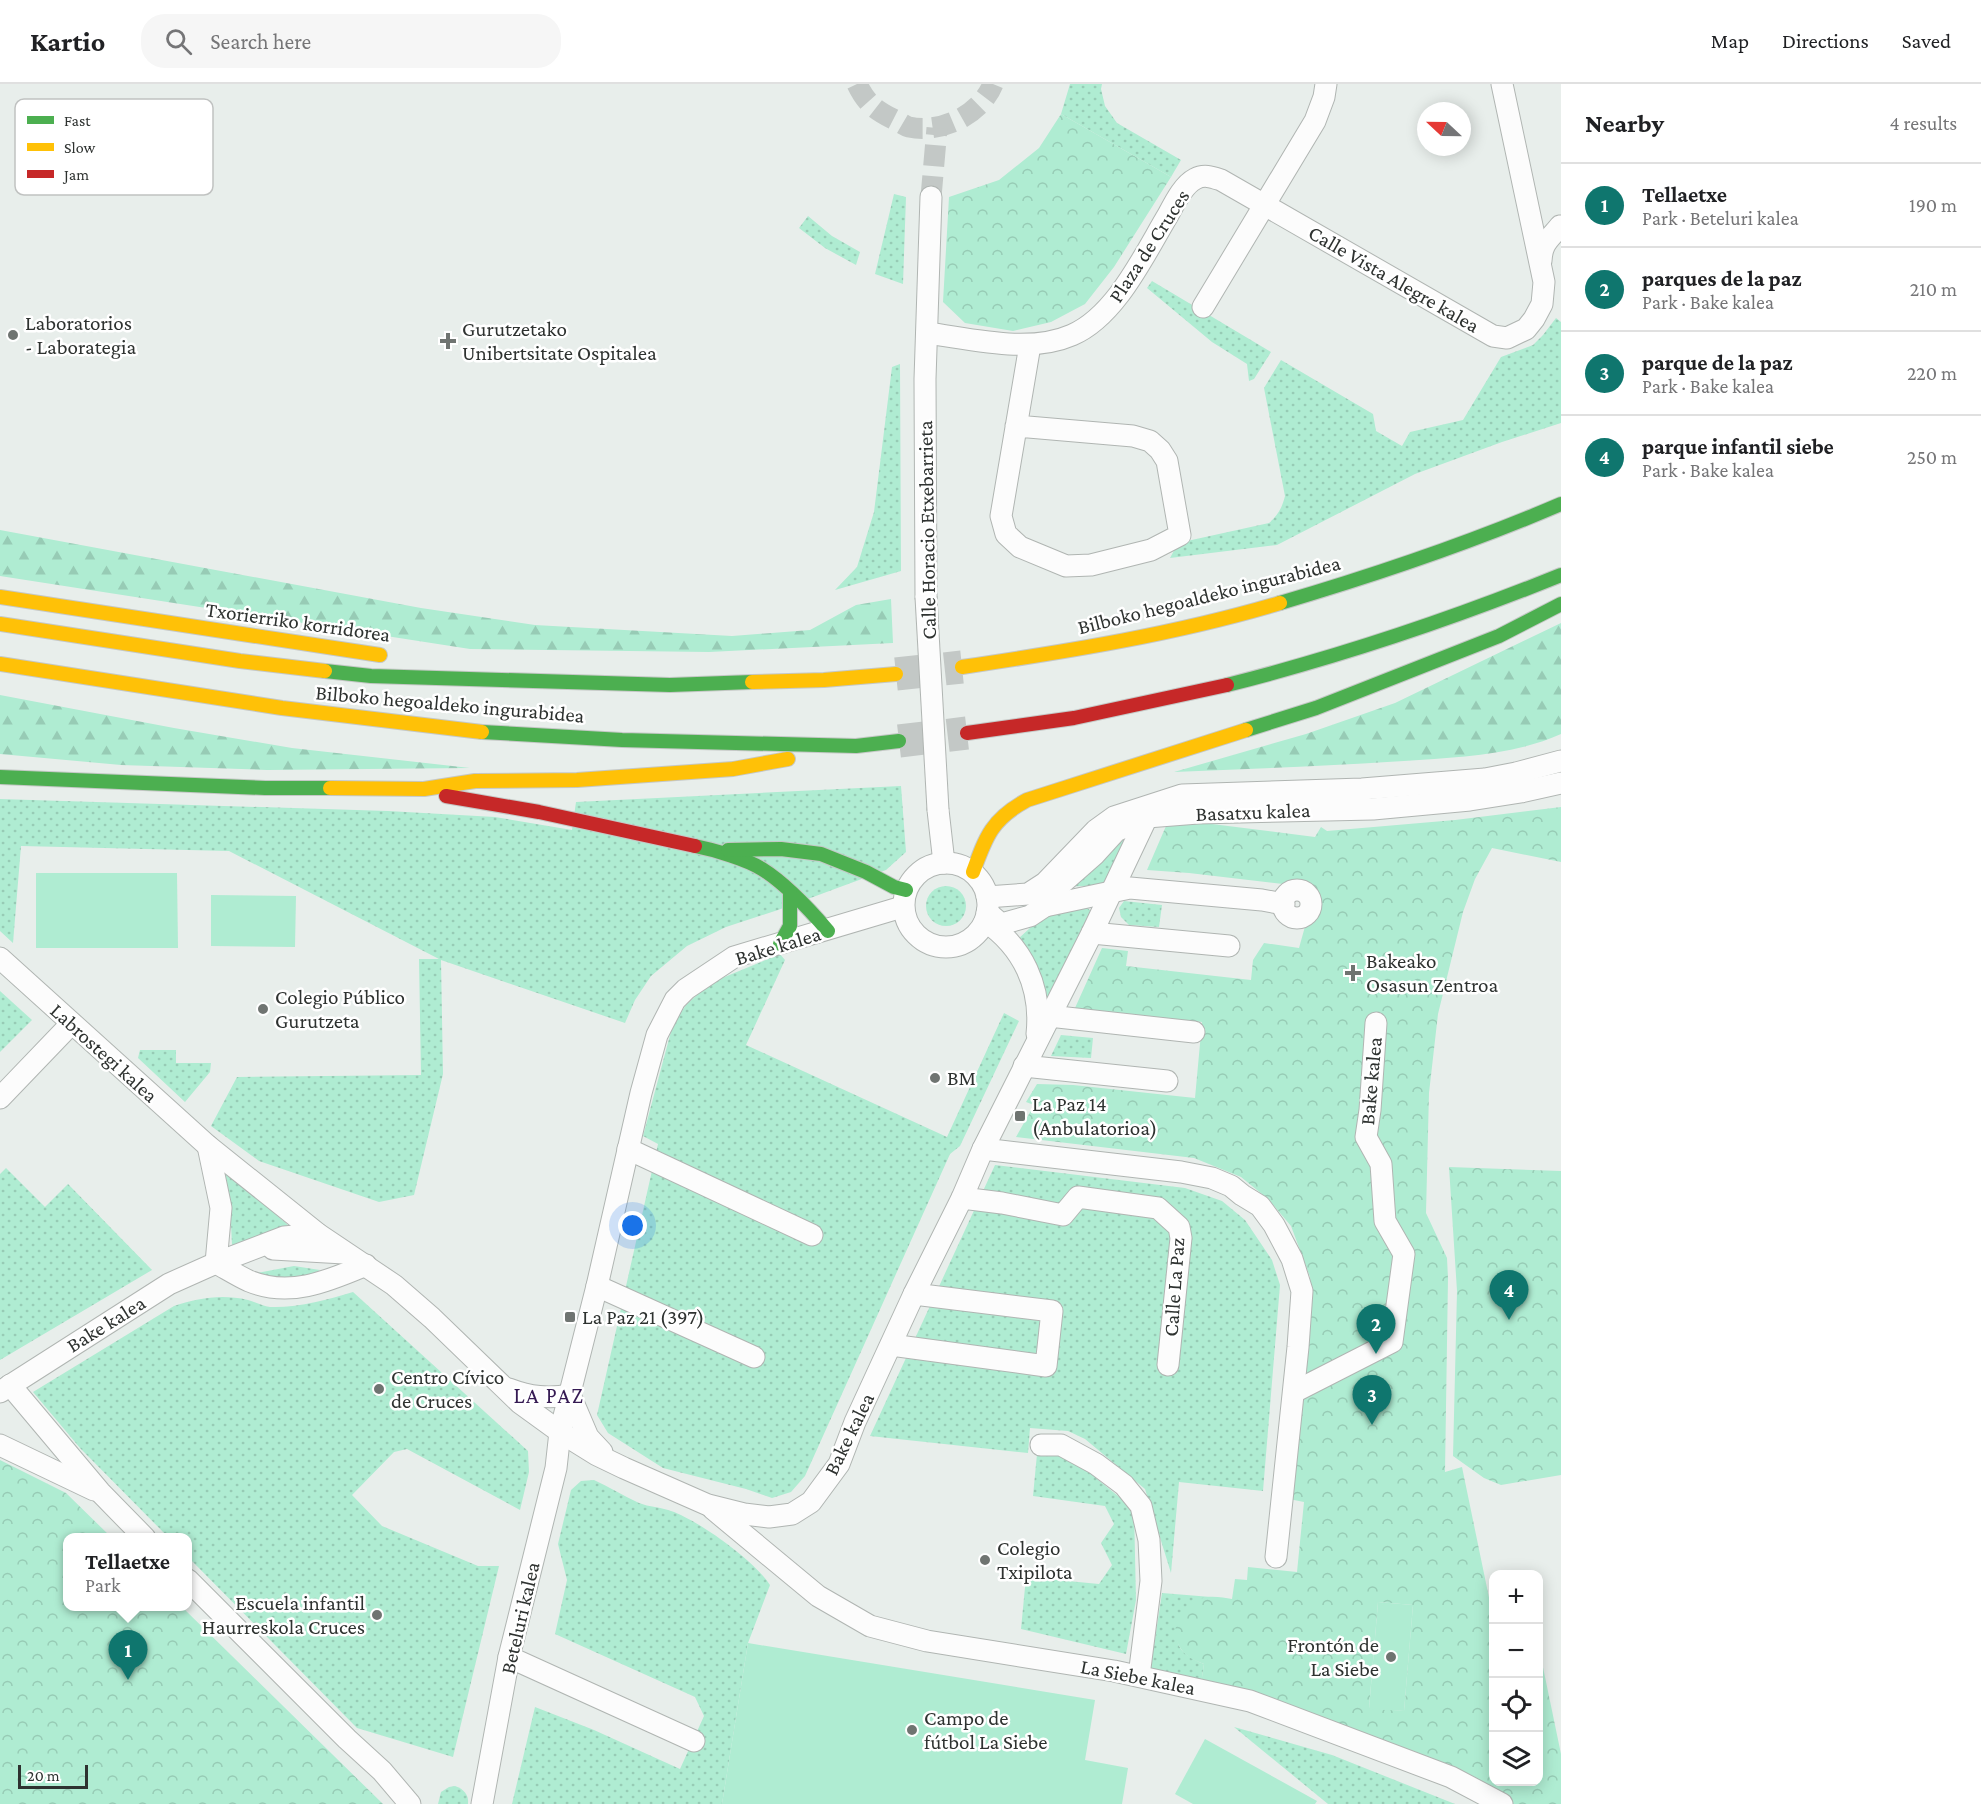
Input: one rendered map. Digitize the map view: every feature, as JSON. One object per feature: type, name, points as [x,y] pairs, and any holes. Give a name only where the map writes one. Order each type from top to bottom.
[{"type":"highway","name":"Bilboko hegoaldeko ingurabidea","points":[[962,667],[1062,653],[1138,638],[1269,606],[1442,551],[1561,504]]},
{"type":"highway","points":[[967,733],[1072,718],[1274,673],[1376,643],[1464,613],[1561,575]]},
{"type":"highway","name":"Txorierriko korridorea","points":[[0,597],[395,657]]},
{"type":"highway","points":[[973,872],[992,828],[1006,813],[1027,800],[1316,708],[1499,636],[1561,604]]},
{"type":"highway","name":"Bilboko hegoaldeko ingurabidea","points":[[0,624],[240,661],[370,676],[670,685],[752,683],[896,674]]},
{"type":"highway","name":"Bilboko hegoaldeko ingurabidea","points":[[0,664],[282,708],[480,732],[622,740],[856,746],[899,741]]},
{"type":"highway","points":[[452,665],[590,684]]},
{"type":"highway","points":[[0,777],[254,788],[424,789],[476,781],[577,780],[733,769],[856,746]]},
{"type":"highway","points":[[424,789],[454,799],[539,812],[714,850],[762,869],[807,906],[828,931]]},
{"type":"highway","points":[[714,850],[776,848],[801,850],[832,857],[878,878],[896,889],[904,899]]},
{"type":"highway","points":[[780,944],[792,925],[790,893]]},
{"type":"street","points":[[1203,307],[1315,121],[1326,84]]},
{"type":"street","points":[[1502,84],[1541,268]]},
{"type":"street","name":"Plaza de Cruces","points":[[927,333],[1030,345],[1070,336],[1086,329],[1105,312],[1137,267],[1179,195],[1193,180],[1204,176],[1221,180],[1264,204]]},
{"type":"street","name":"Calle Horacio Etxebarrieta","points":[[932,197],[925,379],[926,597],[938,810],[944,862]]},
{"type":"street","name":"Calle Vista Alegre kalea","points":[[1264,204],[1493,336],[1507,338],[1527,328],[1534,319],[1542,304],[1544,282],[1541,268]]},
{"type":"street","points":[[1529,209],[1546,221],[1560,226],[1544,242],[1541,249],[1541,268]]},
{"type":"street","points":[[1016,426],[1133,436],[1150,441],[1167,461],[1180,535],[1150,550],[1091,565],[1066,566],[1020,547],[1006,534],[1001,516],[1016,426],[1030,345]]},
{"type":"street","name":"Basatxu kalea","points":[[1561,761],[1516,773],[1474,780],[1362,789],[1182,795],[1114,817],[1096,830],[1045,883],[1028,894],[986,910],[1001,924],[1030,916],[1045,906],[1062,883],[1095,854],[1116,831],[1147,817],[1198,813],[1374,809],[1470,800],[1561,783]]},
{"type":"street","name":"Bake kalea","points":[[5,1389],[169,1284],[216,1263],[284,1238],[318,1234],[394,1285],[520,1402],[560,1432],[610,1461],[708,1505],[744,1515],[769,1517],[792,1514],[811,1502],[839,1464],[855,1422],[983,1149],[1092,933],[1147,817]]},
{"type":"street","points":[[944,862],[960,865],[973,872],[982,883],[986,910],[976,934],[965,943],[951,947],[934,946],[921,940],[910,928],[904,899],[911,880],[922,870],[944,862]]},
{"type":"street","points":[[1045,906],[1130,888],[1284,904]]},
{"type":"street","name":"Bake kalea","points":[[560,1432],[597,1286],[640,1093],[657,1035],[675,1000],[686,989],[734,957],[828,931],[904,899]]},
{"type":"street","name":"Bake kalea","points":[[986,910],[1028,969],[1038,1008],[1035,1044]]},
{"type":"street","points":[[1092,933],[1228,946]]},
{"type":"street","name":"Labrostegi kalea","points":[[0,958],[208,1146],[318,1234]]},
{"type":"street","points":[[1049,1017],[1194,1032]]},
{"type":"street","name":"Bake kalea","points":[[1294,1392],[1392,1342],[1404,1254],[1385,1221],[1381,1164],[1366,1137],[1376,1023]]},
{"type":"street","points":[[0,1098],[71,1024]]},
{"type":"street","points":[[1024,1066],[1167,1081]]},
{"type":"street","points":[[208,1146],[221,1208],[216,1263],[251,1281],[282,1288],[315,1286],[366,1265]]},
{"type":"street","points":[[628,1149],[812,1234]]},
{"type":"street","points":[[983,1149],[1181,1172],[1212,1178],[1231,1186],[1260,1206],[1274,1225],[1292,1259],[1302,1291],[1294,1392],[1276,1557]]},
{"type":"street","name":"Calle La Paz","points":[[962,1198],[1063,1215],[1078,1197],[1158,1208],[1179,1227],[1181,1238],[1168,1365]]},
{"type":"street","points":[[185,1277],[219,1230]]},
{"type":"street","name":"Bake kalea","points":[[260,1248],[347,1253]]},
{"type":"street","points":[[597,1286],[754,1357]]},
{"type":"street","points":[[891,1345],[1046,1366],[1052,1311],[914,1294]]},
{"type":"street","points":[[504,1387],[534,1397],[551,1398],[570,1395],[588,1437],[610,1461]]},
{"type":"street","points":[[5,1389],[140,1533]]},
{"type":"street","name":"Beteluri kalea","points":[[482,1804],[509,1657],[556,1468],[560,1432]]},
{"type":"street","points":[[0,1445],[100,1492]]},
{"type":"street","points":[[1041,1445],[1061,1445],[1096,1464],[1124,1485],[1141,1506],[1149,1540],[1151,1581],[1139,1676]]},
{"type":"street","name":"La Siebe kalea","points":[[708,1505],[818,1596],[870,1626],[927,1641],[1139,1676],[1250,1701],[1451,1777],[1502,1804]]},
{"type":"street","points":[[192,1584],[347,1740],[382,1771],[410,1804]]},
{"type":"street","points":[[509,1657],[694,1741]]},
{"type":"green space","points":[[1070,84],[1102,84],[1105,106],[1117,123],[1181,160],[1171,177],[1061,114]]},
{"type":"green space","points":[[1061,114],[1171,177],[1114,267],[1085,304],[1051,322],[1013,331],[965,323],[943,302],[949,197],[999,180],[1039,148]]},
{"type":"green space","points":[[894,194],[906,197],[903,284],[875,274]]},
{"type":"green space","points":[[808,216],[832,236],[860,252],[856,265],[825,248],[799,228]]},
{"type":"green space","points":[[1152,281],[1271,352],[1254,379],[1249,381],[1247,364],[1212,342],[1147,288]]},
{"type":"green space","points":[[1556,318],[1561,322],[1561,423],[1415,474],[1277,545],[1170,558],[1178,543],[1269,523],[1279,511],[1285,496],[1264,388],[1281,360],[1373,414],[1376,431],[1402,446],[1410,432],[1463,420],[1501,357],[1533,345]]},
{"type":"green space","points":[[900,364],[901,571],[835,590],[857,567],[874,512],[892,367]]},
{"type":"green space","points":[[0,530],[421,608],[535,625],[732,636],[810,630],[856,605],[891,599],[893,643],[709,652],[470,649],[0,576]]},
{"type":"green space","points":[[1561,623],[1561,734],[1504,751],[1444,758],[1174,772],[1306,734],[1395,703]]},
{"type":"green space","points":[[0,695],[292,748],[470,768],[267,770],[121,765],[0,754]]},
{"type":"green space","points":[[901,786],[906,852],[886,870],[726,927],[687,946],[651,976],[635,1000],[625,1023],[441,960],[443,1074],[414,1195],[379,1202],[259,1161],[211,1126],[237,1077],[421,1075],[419,959],[439,959],[229,851],[21,846],[13,943],[0,931],[0,799],[388,811],[495,817],[572,830],[576,802]]},
{"type":"green space","points":[[1561,807],[1561,862],[1492,848],[1475,879],[1463,912],[1438,1014],[1429,1093],[1426,1213],[1447,1258],[1445,1472],[1462,1467],[1489,1598],[1489,1786],[1543,1786],[1543,1667],[1561,1754],[1561,1804],[1510,1804],[1200,1690],[1204,1664],[1186,1654],[1177,1641],[1177,1624],[1185,1609],[1199,1599],[1208,1597],[1232,1599],[1235,1579],[1247,1580],[1248,1567],[1297,1572],[1304,1502],[1289,1499],[1311,1303],[1310,1277],[1291,1226],[1268,1199],[1241,1177],[1194,1158],[1016,1137],[1034,1105],[1026,1102],[1037,1084],[1073,1085],[1195,1098],[1202,1022],[1075,1008],[1102,948],[1128,951],[1126,966],[1251,980],[1253,960],[1264,943],[1299,948],[1311,905],[1309,887],[1147,870],[1166,826],[1196,822],[1315,837],[1321,827],[1327,831],[1455,820]],"holes":[[[1378,1602],[1413,1605],[1404,1711],[1369,1708]]]},
{"type":"green space","points":[[1135,826],[1106,885],[1062,887]]},
{"type":"green space","points":[[36,873],[177,873],[178,948],[36,948]]},
{"type":"green space","points":[[946,886],[960,892],[966,906],[960,920],[946,926],[932,920],[926,906],[932,892]]},
{"type":"green space","points":[[211,895],[296,896],[295,947],[211,946]]},
{"type":"green space","points":[[1124,901],[1162,905],[1159,927],[1129,925],[1121,917],[1119,908]]},
{"type":"green space","points":[[1085,906],[1091,911],[1044,1010],[1042,977],[1018,939],[1043,916]]},
{"type":"green space","points":[[780,954],[785,960],[746,1045],[947,1137],[1004,1013],[1019,1021],[960,1146],[950,1154],[805,1476],[791,1492],[772,1498],[663,1468],[608,1433],[597,1415],[658,1144],[643,1136],[673,1024],[686,1005],[710,983]]},
{"type":"green space","points":[[0,991],[32,1020],[0,1052]]},
{"type":"green space","points":[[1061,1035],[1093,1038],[1091,1058],[1051,1056]]},
{"type":"green space","points":[[140,1050],[176,1050],[176,1063],[211,1063],[210,1072],[185,1102],[138,1058]]},
{"type":"green space","points":[[995,1165],[1185,1188],[1222,1201],[1245,1220],[1272,1260],[1280,1285],[1263,1491],[1179,1482],[1171,1573],[1145,1489],[1085,1439],[1068,1431],[1030,1428],[1028,1453],[870,1436]]},
{"type":"green space","points":[[1449,1167],[1561,1171],[1561,1475],[1501,1485],[1484,1478],[1453,1456],[1457,1291]]},
{"type":"green space","points":[[6,1168],[45,1207],[68,1184],[152,1270],[0,1360],[0,1174]]},
{"type":"green space","points":[[223,1169],[288,1225],[232,1245],[230,1202]]},
{"type":"green space","points":[[294,1266],[320,1270],[300,1281],[279,1279],[257,1273]]},
{"type":"green space","points":[[353,1292],[528,1451],[529,1472],[520,1510],[407,1449],[394,1452],[352,1495],[382,1526],[478,1566],[499,1566],[453,1757],[357,1728],[192,1561],[192,1533],[164,1533],[80,1448],[33,1392],[174,1306],[219,1297],[238,1298],[270,1307],[323,1301]]},
{"type":"green space","points":[[1037,1454],[1070,1457],[1134,1509],[1136,1600],[1126,1654],[1021,1629],[1026,1577],[1099,1584],[1112,1565],[1101,1543],[1114,1524],[1105,1506],[1033,1496]]},
{"type":"green space","points":[[0,1460],[66,1493],[107,1533],[63,1533],[63,1611],[186,1611],[383,1804],[0,1804]]},
{"type":"green space","points":[[594,1480],[639,1503],[671,1511],[696,1523],[739,1553],[763,1575],[770,1585],[748,1643],[722,1804],[512,1804],[535,1707],[594,1730],[680,1769],[704,1716],[695,1697],[555,1634],[567,1580],[558,1544],[571,1490],[581,1481]]},
{"type":"green space","points":[[1162,1593],[1211,1597],[1178,1621],[1178,1643],[1184,1653],[1204,1664],[1200,1690],[1149,1678]]},
{"type":"green space","name":"Frontón de La Siebe","points":[[1378,1602],[1413,1605],[1404,1711],[1369,1709]]},
{"type":"green space","name":"Campo de fútbol La Siebe","points":[[748,1643],[1095,1700],[1085,1760],[1128,1768],[1122,1804],[722,1804]]},
{"type":"green space","points":[[1234,1727],[1332,1755],[1455,1804],[1328,1804]]},
{"type":"green space","points":[[1205,1739],[1317,1801],[1315,1804],[1193,1804],[1175,1794]]},
{"type":"green space","points":[[455,1786],[465,1793],[468,1804],[438,1804],[441,1792]]},
{"type":"tunnel","points":[[857,84],[869,102],[878,110],[907,126],[922,128],[947,124],[970,113],[987,95],[993,84]]},
{"type":"tunnel","points":[[931,197],[937,128]]},
{"type":"tunnel","points":[[896,674],[962,667]]},
{"type":"tunnel","points":[[899,741],[967,733]]},
{"type":"traffic: fast","points":[[1280,603],[1422,558],[1561,504]]},
{"type":"traffic: fast","points":[[1227,685],[1396,636],[1561,575]]},
{"type":"traffic: fast","points":[[1246,730],[1316,708],[1499,636],[1561,604]]},
{"type":"traffic: fast","points":[[325,671],[371,676],[670,685],[752,682]]},
{"type":"traffic: fast","points":[[482,732],[622,740],[856,746],[899,741]]},
{"type":"traffic: fast","points":[[0,777],[265,788],[330,788]]},
{"type":"traffic: fast","points":[[695,846],[730,855],[762,869],[789,890],[828,931]]},
{"type":"traffic: fast","points":[[728,850],[781,849],[821,854],[866,872],[894,887],[906,890]]},
{"type":"traffic: fast","points":[[780,944],[790,926],[790,893]]},
{"type":"traffic: slow","points":[[0,597],[380,655]]},
{"type":"traffic: slow","points":[[962,667],[1162,633],[1280,603]]},
{"type":"traffic: slow","points":[[0,624],[240,661],[325,671]]},
{"type":"traffic: slow","points":[[0,664],[282,708],[482,732]]},
{"type":"traffic: slow","points":[[752,682],[824,680],[896,674]]},
{"type":"traffic: slow","points":[[973,872],[992,830],[1006,814],[1027,800],[1246,730]]},
{"type":"traffic: slow","points":[[330,788],[424,789],[475,781],[577,780],[733,769],[788,759]]},
{"type":"traffic: jam","points":[[967,733],[1074,718],[1227,685]]},
{"type":"traffic: jam","points":[[446,796],[539,812],[695,846]]},
{"type":"place","name":"Laboratorios - Laborategia","points":[[13,335]]},
{"type":"place","name":"Gurutzetako Unibertsitate Ospitalea","points":[[448,341]]},
{"type":"place","name":"Bakeako Osasun Zentroa","points":[[1353,973]]},
{"type":"place","name":"Colegio Público Gurutzeta","points":[[263,1009]]},
{"type":"place","name":"BM","points":[[935,1078]]},
{"type":"place","name":"La Paz 14 (Anbulatorioa)","points":[[1020,1116]]},
{"type":"place","name":"La Paz 21 (397)","points":[[570,1317]]},
{"type":"place","name":"parque infantil siebe","points":[[1509,1320]]},
{"type":"place","name":"parques de la paz","points":[[1376,1354]]},
{"type":"place","name":"Centro Cívico de Cruces","points":[[379,1389]]},
{"type":"place","name":"parque de la paz","points":[[1372,1425]]},
{"type":"place","name":"Colegio Txipilota","points":[[985,1560]]},
{"type":"place","name":"Escuela infantil Haurreskola Cruces","points":[[377,1615]]},
{"type":"place","name":"Frontón de La Siebe","points":[[1391,1657]]},
{"type":"place","name":"Tellaetxe","points":[[128,1680]]},
{"type":"place","name":"Campo de fútbol La Siebe","points":[[912,1730]]},
{"type":"district","name":"LA PAZ","points":[[549,1395]]}]
